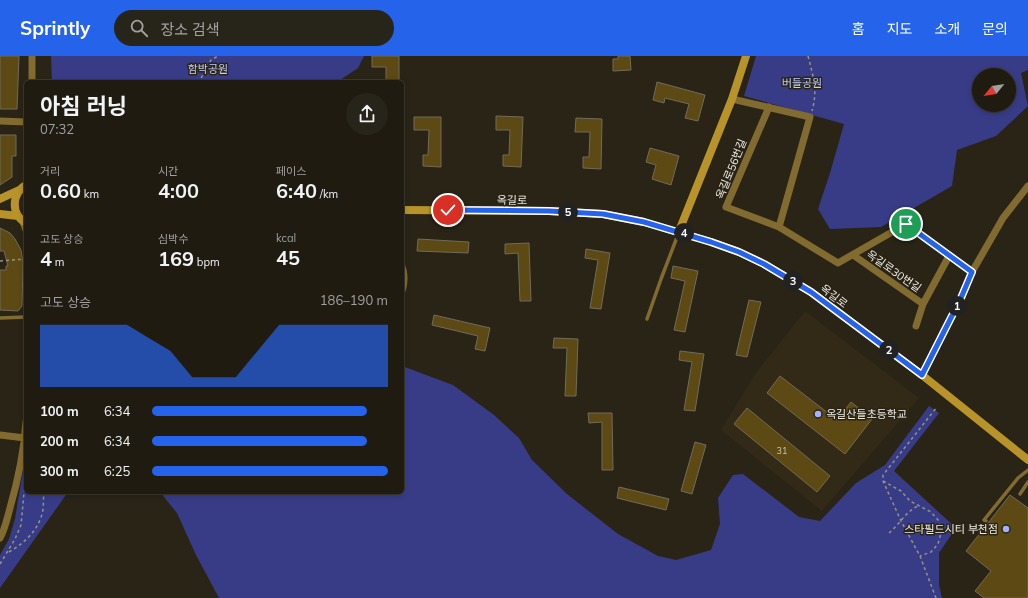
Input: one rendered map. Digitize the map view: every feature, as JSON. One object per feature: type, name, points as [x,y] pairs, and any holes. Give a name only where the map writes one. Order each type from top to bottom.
[{"type":"street","points":[[32,56],[32,80]]},
{"type":"street","points":[[679,232],[732,99],[746,56]]},
{"type":"street","points":[[732,99],[810,117],[779,227],[838,263],[853,255]]},
{"type":"street","name":"옥길로56번길","points":[[769,107],[726,207],[779,227]]},
{"type":"street","points":[[0,121],[24,122]]},
{"type":"street","points":[[0,199],[24,185]]},
{"type":"street","points":[[23,223],[14,208],[15,199],[24,185]]},
{"type":"street","points":[[922,375],[961,298],[972,272],[1003,218],[1028,186]]},
{"type":"street","name":"옥길로","points":[[404,210],[549,211],[603,214],[644,222],[739,252],[811,292],[922,375],[1028,460]]},
{"type":"street","points":[[0,214],[23,223]]},
{"type":"street","name":"옥길로30번길","points":[[923,304],[853,255],[906,224],[972,272]]},
{"type":"street","points":[[916,326],[923,304],[949,256]]},
{"type":"street","points":[[0,435],[24,438]]},
{"type":"street","points":[[0,538],[4,531],[16,488],[24,444]]},
{"type":"lane","points":[[647,319],[679,232]]},
{"type":"lane","points":[[404,267],[404,291]]},
{"type":"lane","points":[[0,318],[24,317]]},
{"type":"lane","points":[[986,521],[984,520],[1018,478],[1028,470]]},
{"type":"lane","points":[[1020,494],[1028,482]]},
{"type":"path","points":[[200,80],[211,60],[218,56]]},
{"type":"path","points":[[808,56],[815,86],[815,102],[810,117]]},
{"type":"path","points":[[0,261],[24,259]]},
{"type":"path","points":[[936,598],[920,556],[901,521],[883,481],[883,475],[937,407]]},
{"type":"path","points":[[883,481],[901,491],[910,501],[935,516],[939,521],[941,527],[939,539],[935,548],[927,554],[920,556]]},
{"type":"path","points":[[0,564],[9,552],[21,525],[24,492]]},
{"type":"path","points":[[9,552],[28,539],[37,525],[42,514],[44,494]]},
{"type":"path","points":[[889,533],[909,511],[918,506]]},
{"type":"shaded area","name":"옥길산들초등학교","points":[[805,311],[919,398],[822,511],[721,430],[755,374]]},
{"type":"green space","name":"함박공원","points":[[51,56],[364,56],[358,68],[340,80],[52,80]]},
{"type":"green space","name":"버들공원","points":[[756,56],[1028,56],[1028,70],[1021,73],[1028,106],[996,136],[957,150],[952,186],[881,227],[830,229],[818,209],[844,124],[744,96]]},
{"type":"green space","points":[[404,367],[453,385],[494,415],[519,438],[532,460],[567,494],[618,534],[658,556],[676,560],[711,550],[720,524],[718,498],[733,475],[743,474],[799,517],[820,521],[856,483],[885,465],[929,406],[939,413],[894,471],[956,528],[939,553],[939,585],[942,598],[219,598],[196,555],[177,513],[162,494],[404,494]]},
{"type":"green space","points":[[24,464],[24,494],[67,494],[0,588],[0,555],[9,539],[15,519]]},
{"type":"building","points":[[0,56],[19,56],[17,109],[0,109]]},
{"type":"building","points":[[372,56],[399,56],[399,80],[386,80],[386,67],[372,67]]},
{"type":"building","points":[[618,56],[630,56],[631,70],[613,71],[613,59],[618,59]]},
{"type":"building","points":[[657,82],[705,95],[698,121],[685,118],[689,104],[665,98],[664,103],[653,100]]},
{"type":"building","points":[[496,116],[523,117],[521,167],[503,166],[503,155],[509,155],[510,130],[496,130]]},
{"type":"building","points":[[414,117],[441,117],[441,167],[423,166],[423,155],[428,155],[429,130],[414,130]]},
{"type":"building","points":[[576,118],[602,119],[601,169],[583,168],[583,157],[589,157],[590,132],[575,132]]},
{"type":"building","points":[[0,135],[16,135],[16,156],[12,156],[12,177],[0,185]]},
{"type":"building","points":[[650,148],[679,156],[671,185],[652,179],[656,165],[646,162]]},
{"type":"building","points":[[0,228],[10,233],[21,250],[23,263],[22,306],[18,311],[0,310],[0,270],[6,270],[6,266],[8,266],[4,251],[0,251]]},
{"type":"building","points":[[418,239],[469,242],[468,253],[417,251]]},
{"type":"building","points":[[529,243],[531,301],[520,301],[518,253],[505,254],[505,244]]},
{"type":"building","points":[[586,249],[610,253],[601,309],[590,308],[598,260],[585,258]]},
{"type":"building","points":[[673,266],[698,271],[685,332],[674,330],[685,281],[671,278]]},
{"type":"building","points":[[749,300],[761,302],[747,357],[736,355]]},
{"type":"building","points":[[434,315],[490,328],[485,351],[475,349],[478,336],[432,325]]},
{"type":"building","points":[[554,338],[578,339],[576,396],[565,396],[567,348],[553,348]]},
{"type":"building","points":[[680,351],[704,354],[695,411],[684,410],[692,362],[679,360]]},
{"type":"building","points":[[780,376],[837,420],[851,402],[872,419],[845,454],[767,393]]},
{"type":"building","points":[[747,408],[830,476],[817,492],[734,424]]},
{"type":"building","points":[[588,413],[612,413],[613,470],[602,470],[602,422],[589,423]]},
{"type":"building","points":[[695,442],[706,445],[692,494],[681,491]]},
{"type":"building","points":[[619,487],[669,499],[666,510],[617,498]]},
{"type":"building","name":"스타필드시티 부천점","points":[[1010,495],[1028,508],[1028,598],[984,598],[975,591],[991,571],[966,551]]},
{"type":"place","name":"옥길산들초등학교","points":[[818,414]]},
{"type":"place","name":"스타필드시티 부천점","points":[[1006,529]]},
{"type":"route","points":[[448,210],[549,211],[603,214],[644,222],[711,242],[739,252],[764,264],[811,292],[922,375],[961,298],[972,272],[906,224]]}]
